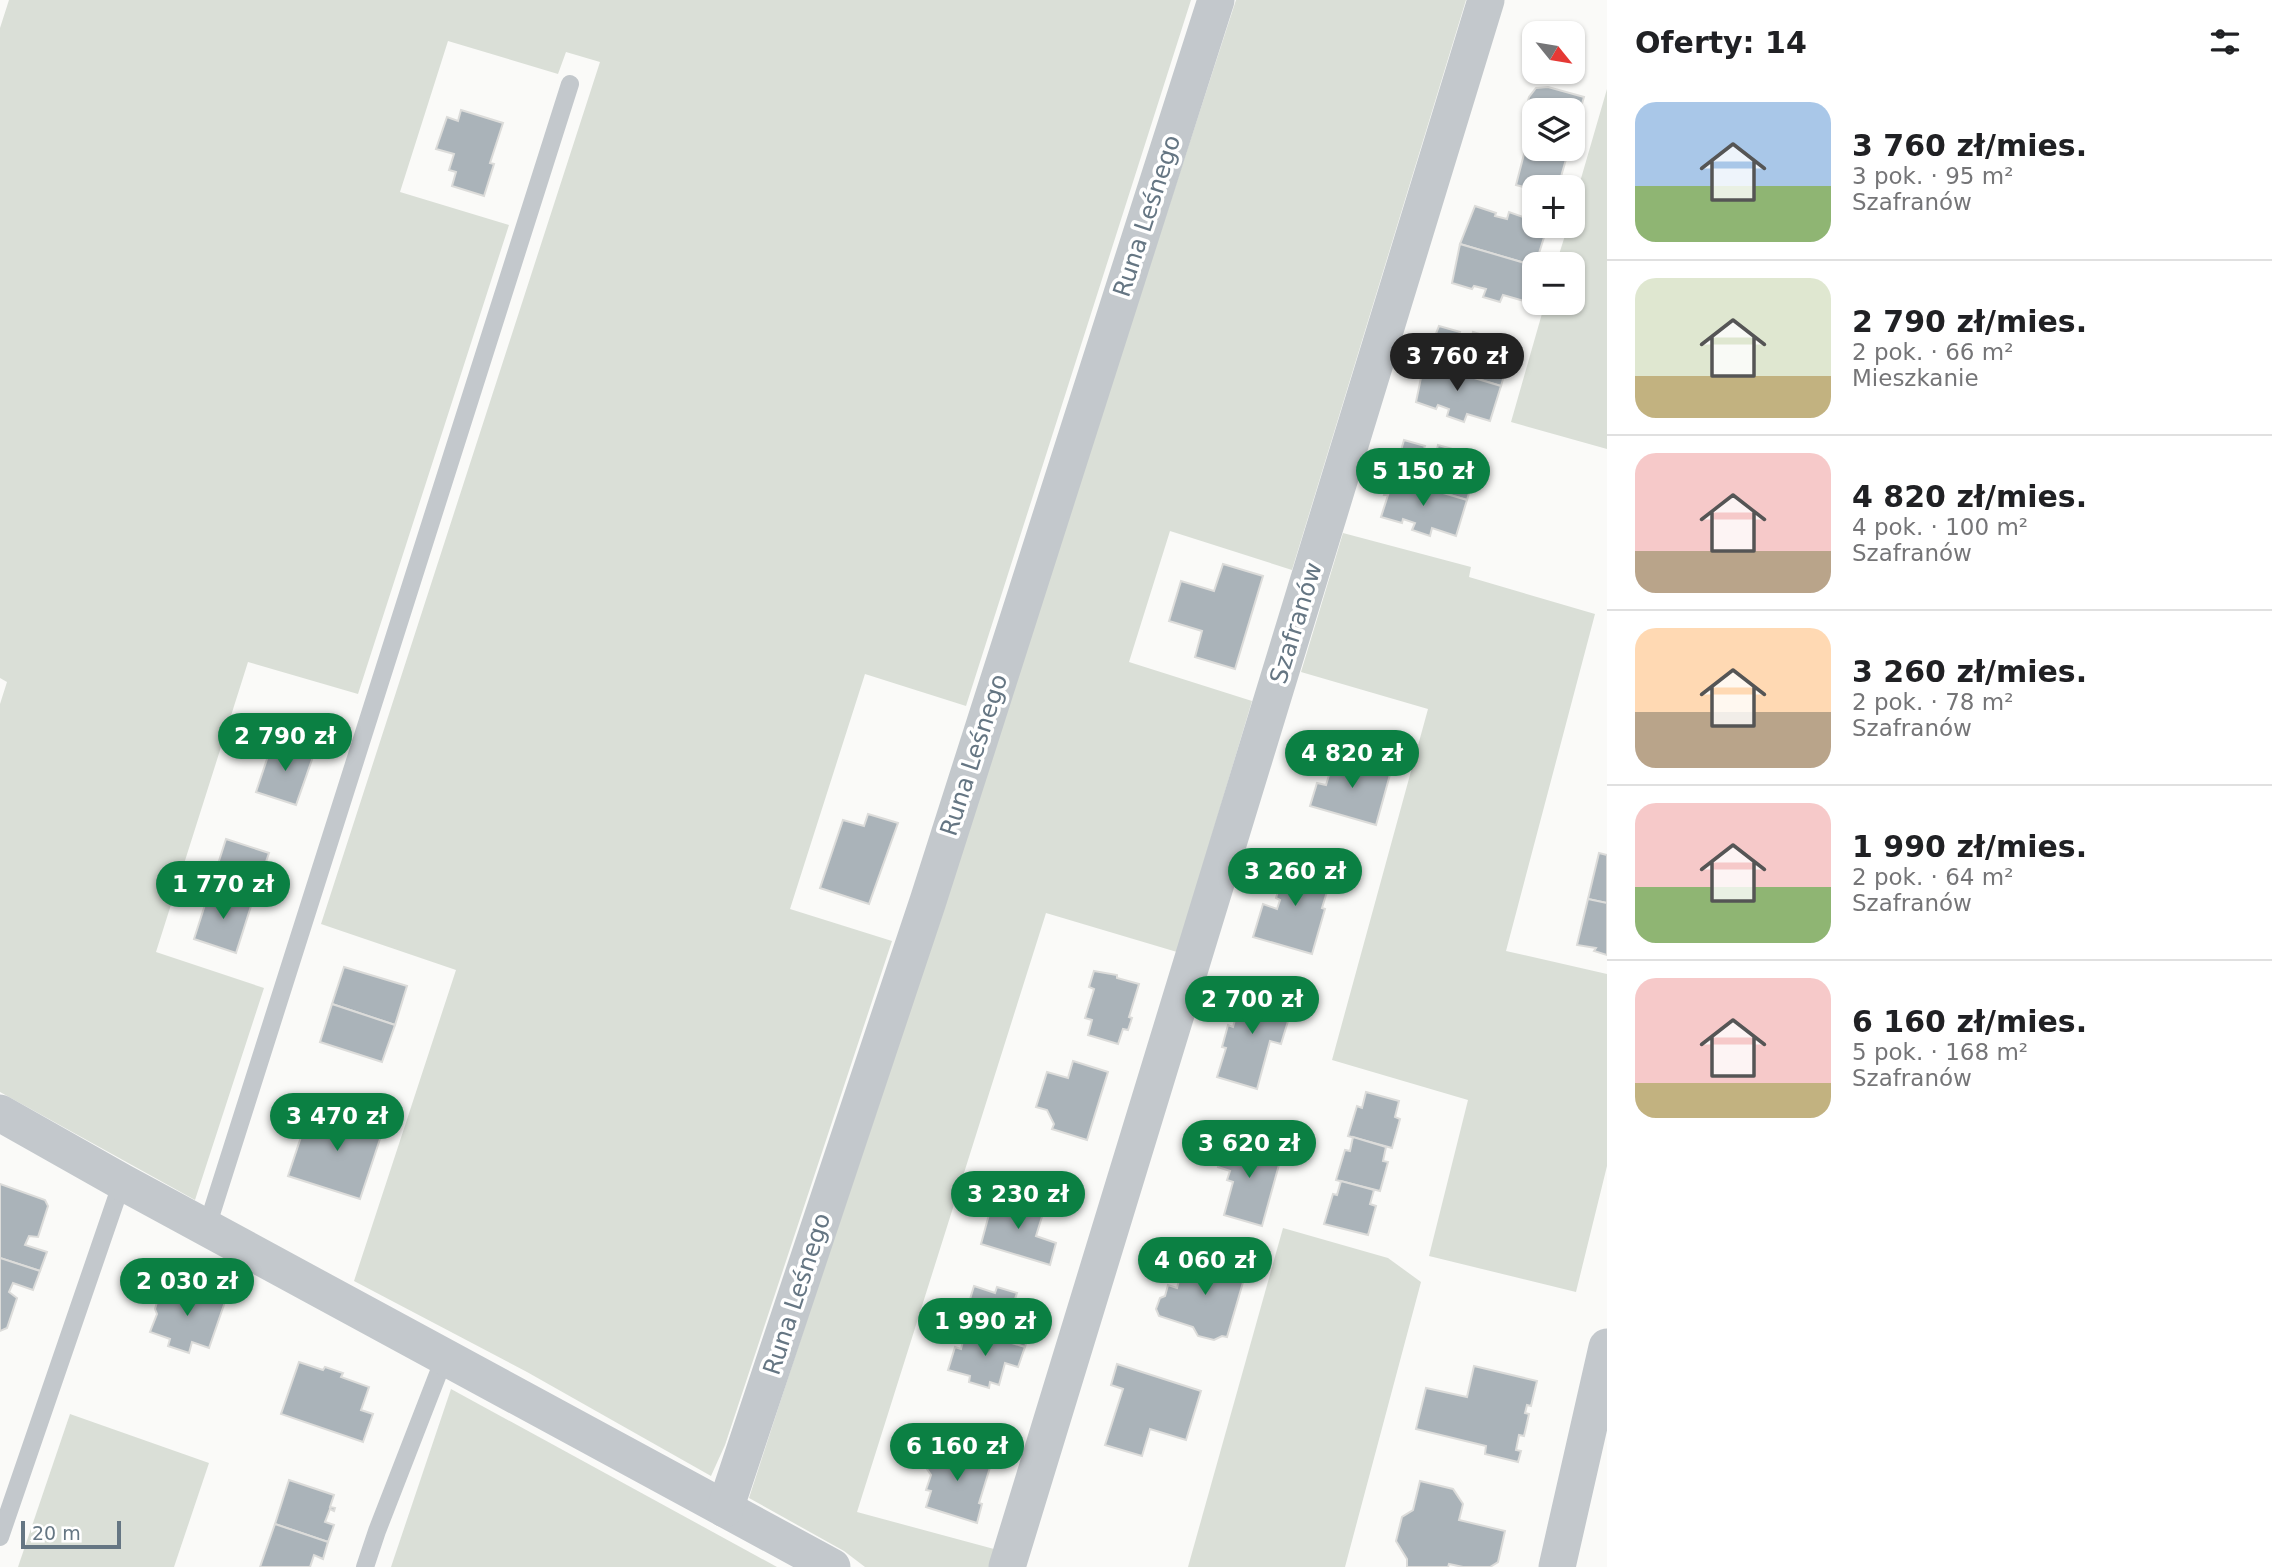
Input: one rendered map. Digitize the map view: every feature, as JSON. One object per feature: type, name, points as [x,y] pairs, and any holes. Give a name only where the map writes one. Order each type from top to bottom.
[{"type":"street","name":"Runa Leśnego","points":[[725,1508],[928,901],[1216,0]]},
{"type":"street","name":"Szafranów","points":[[1007,1567],[1486,0]]},
{"type":"street","points":[[0,1113],[122,1182],[832,1567]]},
{"type":"street","points":[[1557,1567],[1607,1347]]},
{"type":"lane","points":[[207,1227],[570,84]]},
{"type":"lane","points":[[0,1537],[122,1182]]},
{"type":"lane","points":[[365,1567],[445,1356]]},
{"type":"shaded area","points":[[9,0],[1191,0],[966,706],[865,674],[790,909],[892,941],[725,1445],[711,1476],[527,1372],[354,1281],[456,970],[321,924],[600,62],[566,52],[558,74],[448,41],[400,192],[509,225],[358,694],[248,662],[156,952],[264,988],[195,1200],[0,1092],[0,704],[7,682],[0,678],[0,28]]},
{"type":"shaded area","points":[[1236,0],[1466,0],[1292,570],[1170,531],[1129,662],[1252,701],[1177,952],[1046,913],[857,1512],[994,1549],[989,1567],[865,1567],[844,1551],[749,1498]]},
{"type":"shaded area","points":[[1607,89],[1607,449],[1511,422],[1542,315],[1585,315],[1585,252],[1560,252],[1564,238],[1585,238],[1585,175],[1582,175]]},
{"type":"shaded area","points":[[1343,533],[1471,567],[1469,577],[1595,614],[1506,951],[1607,974],[1607,1166],[1576,1292],[1429,1256],[1468,1100],[1332,1060],[1428,709],[1301,672]]},
{"type":"shaded area","points":[[1283,1228],[1388,1258],[1421,1282],[1345,1567],[1188,1567]]},
{"type":"shaded area","points":[[451,1389],[777,1567],[391,1567]]},
{"type":"shaded area","points":[[70,1414],[209,1463],[174,1567],[18,1567]]},
{"type":"building","points":[[1548,87],[1584,97],[1529,98],[1536,88]]},
{"type":"building","points":[[461,110],[503,123],[490,163],[494,164],[484,196],[452,186],[456,172],[449,170],[454,154],[436,149],[447,117],[458,121]]},
{"type":"building","points":[[1522,161],[1566,161],[1561,175],[1522,175],[1522,187],[1516,185]]},
{"type":"building","points":[[1475,206],[1507,219],[1509,212],[1522,217],[1522,238],[1544,238],[1539,252],[1522,252],[1522,262],[1460,244]]},
{"type":"building","points":[[1460,244],[1522,262],[1522,300],[1503,295],[1500,302],[1483,297],[1486,289],[1474,286],[1472,289],[1452,283]]},
{"type":"building","points":[[1439,326],[1460,332],[1459,335],[1471,339],[1473,332],[1490,337],[1488,344],[1511,351],[1501,386],[1424,363]]},
{"type":"building","points":[[1424,363],[1501,386],[1490,421],[1467,414],[1464,422],[1447,416],[1449,409],[1438,405],[1436,409],[1416,402]]},
{"type":"building","points":[[1404,440],[1425,446],[1424,449],[1436,453],[1438,445],[1456,450],[1454,458],[1477,465],[1467,500],[1389,477],[1395,460],[1398,461]]},
{"type":"building","points":[[1389,477],[1467,500],[1456,536],[1432,528],[1430,536],[1412,530],[1415,523],[1403,519],[1402,523],[1381,517],[1388,495],[1384,495]]},
{"type":"building","points":[[1223,564],[1263,576],[1235,669],[1195,657],[1202,631],[1169,621],[1181,581],[1214,591]]},
{"type":"building","points":[[273,741],[314,754],[296,805],[256,792]]},
{"type":"building","points":[[1334,755],[1391,771],[1376,825],[1310,806],[1317,783],[1326,785],[1329,775],[1326,769],[1329,758]]},
{"type":"building","points":[[868,814],[898,823],[869,904],[820,888],[843,820],[864,826]]},
{"type":"building","points":[[226,839],[269,853],[252,903],[210,889]]},
{"type":"building","points":[[1599,853],[1607,855],[1607,903],[1588,899]]},
{"type":"building","points":[[1289,855],[1318,864],[1314,877],[1330,882],[1312,954],[1253,937],[1263,904],[1277,909],[1280,900],[1276,898]]},
{"type":"building","points":[[210,889],[252,903],[236,953],[194,939]]},
{"type":"building","points":[[1588,899],[1607,903],[1607,955],[1594,951],[1596,948],[1577,945]]},
{"type":"building","points":[[344,967],[407,986],[395,1025],[332,1004]]},
{"type":"building","points":[[1094,971],[1117,975],[1117,978],[1139,984],[1128,1030],[1123,1029],[1118,1044],[1088,1035],[1092,1020],[1085,1018],[1094,989],[1089,987]]},
{"type":"building","points":[[1242,983],[1273,989],[1280,995],[1274,1013],[1289,1018],[1281,1044],[1270,1041],[1257,1089],[1217,1077],[1226,1048],[1222,1047],[1228,1025],[1233,1027],[1239,1006],[1235,1005]]},
{"type":"building","points":[[332,1004],[395,1025],[382,1062],[320,1042]]},
{"type":"building","points":[[1073,1061],[1108,1072],[1087,1140],[1052,1129],[1054,1124],[1047,1110],[1036,1107],[1047,1072],[1068,1078]]},
{"type":"building","points":[[1366,1092],[1399,1101],[1395,1117],[1400,1119],[1392,1148],[1348,1136],[1357,1106],[1362,1108]]},
{"type":"building","points":[[320,1106],[384,1127],[360,1199],[288,1176],[302,1134],[310,1136]]},
{"type":"building","points":[[1353,1137],[1386,1147],[1383,1161],[1388,1162],[1380,1191],[1336,1180],[1345,1150],[1350,1151]]},
{"type":"building","points":[[1226,1139],[1282,1154],[1262,1226],[1224,1215],[1233,1182],[1227,1180],[1230,1171],[1218,1167]]},
{"type":"building","points":[[1341,1181],[1374,1190],[1370,1204],[1376,1206],[1368,1235],[1324,1224],[1333,1194],[1337,1195]]},
{"type":"building","points":[[0,1184],[45,1200],[48,1206],[38,1237],[29,1236],[25,1245],[47,1252],[40,1271],[0,1258]]},
{"type":"building","points":[[1006,1195],[1045,1207],[1036,1236],[1056,1243],[1050,1265],[981,1244],[991,1207],[1001,1211]]},
{"type":"building","points":[[1197,1250],[1237,1262],[1234,1276],[1244,1279],[1227,1337],[1214,1340],[1198,1336],[1193,1327],[1159,1316],[1156,1309],[1160,1298],[1165,1296],[1168,1285],[1177,1288],[1180,1276],[1188,1278]]},
{"type":"building","points":[[0,1258],[40,1271],[33,1290],[13,1283],[9,1292],[17,1298],[7,1328],[0,1331]]},
{"type":"building","points":[[167,1285],[206,1298],[208,1293],[226,1299],[209,1348],[192,1342],[189,1353],[168,1346],[170,1339],[150,1332],[157,1314],[157,1302],[161,1300]]},
{"type":"building","points":[[974,1286],[995,1293],[997,1287],[1017,1293],[1015,1299],[1024,1301],[1017,1323],[1031,1327],[1025,1347],[966,1329],[972,1310],[967,1309]]},
{"type":"building","points":[[966,1329],[1025,1347],[1018,1367],[1005,1363],[999,1385],[990,1382],[989,1388],[969,1382],[970,1376],[948,1370],[955,1347],[961,1349]]},
{"type":"building","points":[[299,1362],[343,1373],[341,1377],[369,1387],[361,1410],[373,1414],[363,1442],[281,1414]]},
{"type":"building","points":[[1117,1364],[1201,1391],[1186,1440],[1150,1429],[1142,1456],[1105,1445],[1123,1389],[1111,1385]]},
{"type":"building","points":[[1474,1366],[1537,1381],[1531,1406],[1527,1405],[1525,1413],[1529,1414],[1524,1436],[1519,1435],[1516,1450],[1521,1451],[1518,1462],[1485,1454],[1486,1446],[1416,1429],[1426,1388],[1467,1397]]},
{"type":"building","points":[[940,1445],[959,1450],[964,1447],[972,1449],[973,1455],[992,1461],[979,1503],[982,1504],[977,1523],[926,1507],[931,1491],[926,1490],[931,1475],[927,1469],[929,1462],[935,1460]]},
{"type":"building","points":[[289,1480],[334,1495],[330,1507],[335,1508],[334,1511],[330,1509],[325,1522],[334,1525],[328,1542],[275,1524]]},
{"type":"building","points":[[1420,1481],[1453,1489],[1463,1504],[1459,1520],[1505,1531],[1498,1562],[1490,1567],[1449,1564],[1448,1567],[1407,1567],[1407,1559],[1396,1541],[1402,1517],[1413,1510]]},
{"type":"building","points":[[275,1524],[328,1542],[323,1559],[314,1555],[310,1567],[260,1567]]}]
